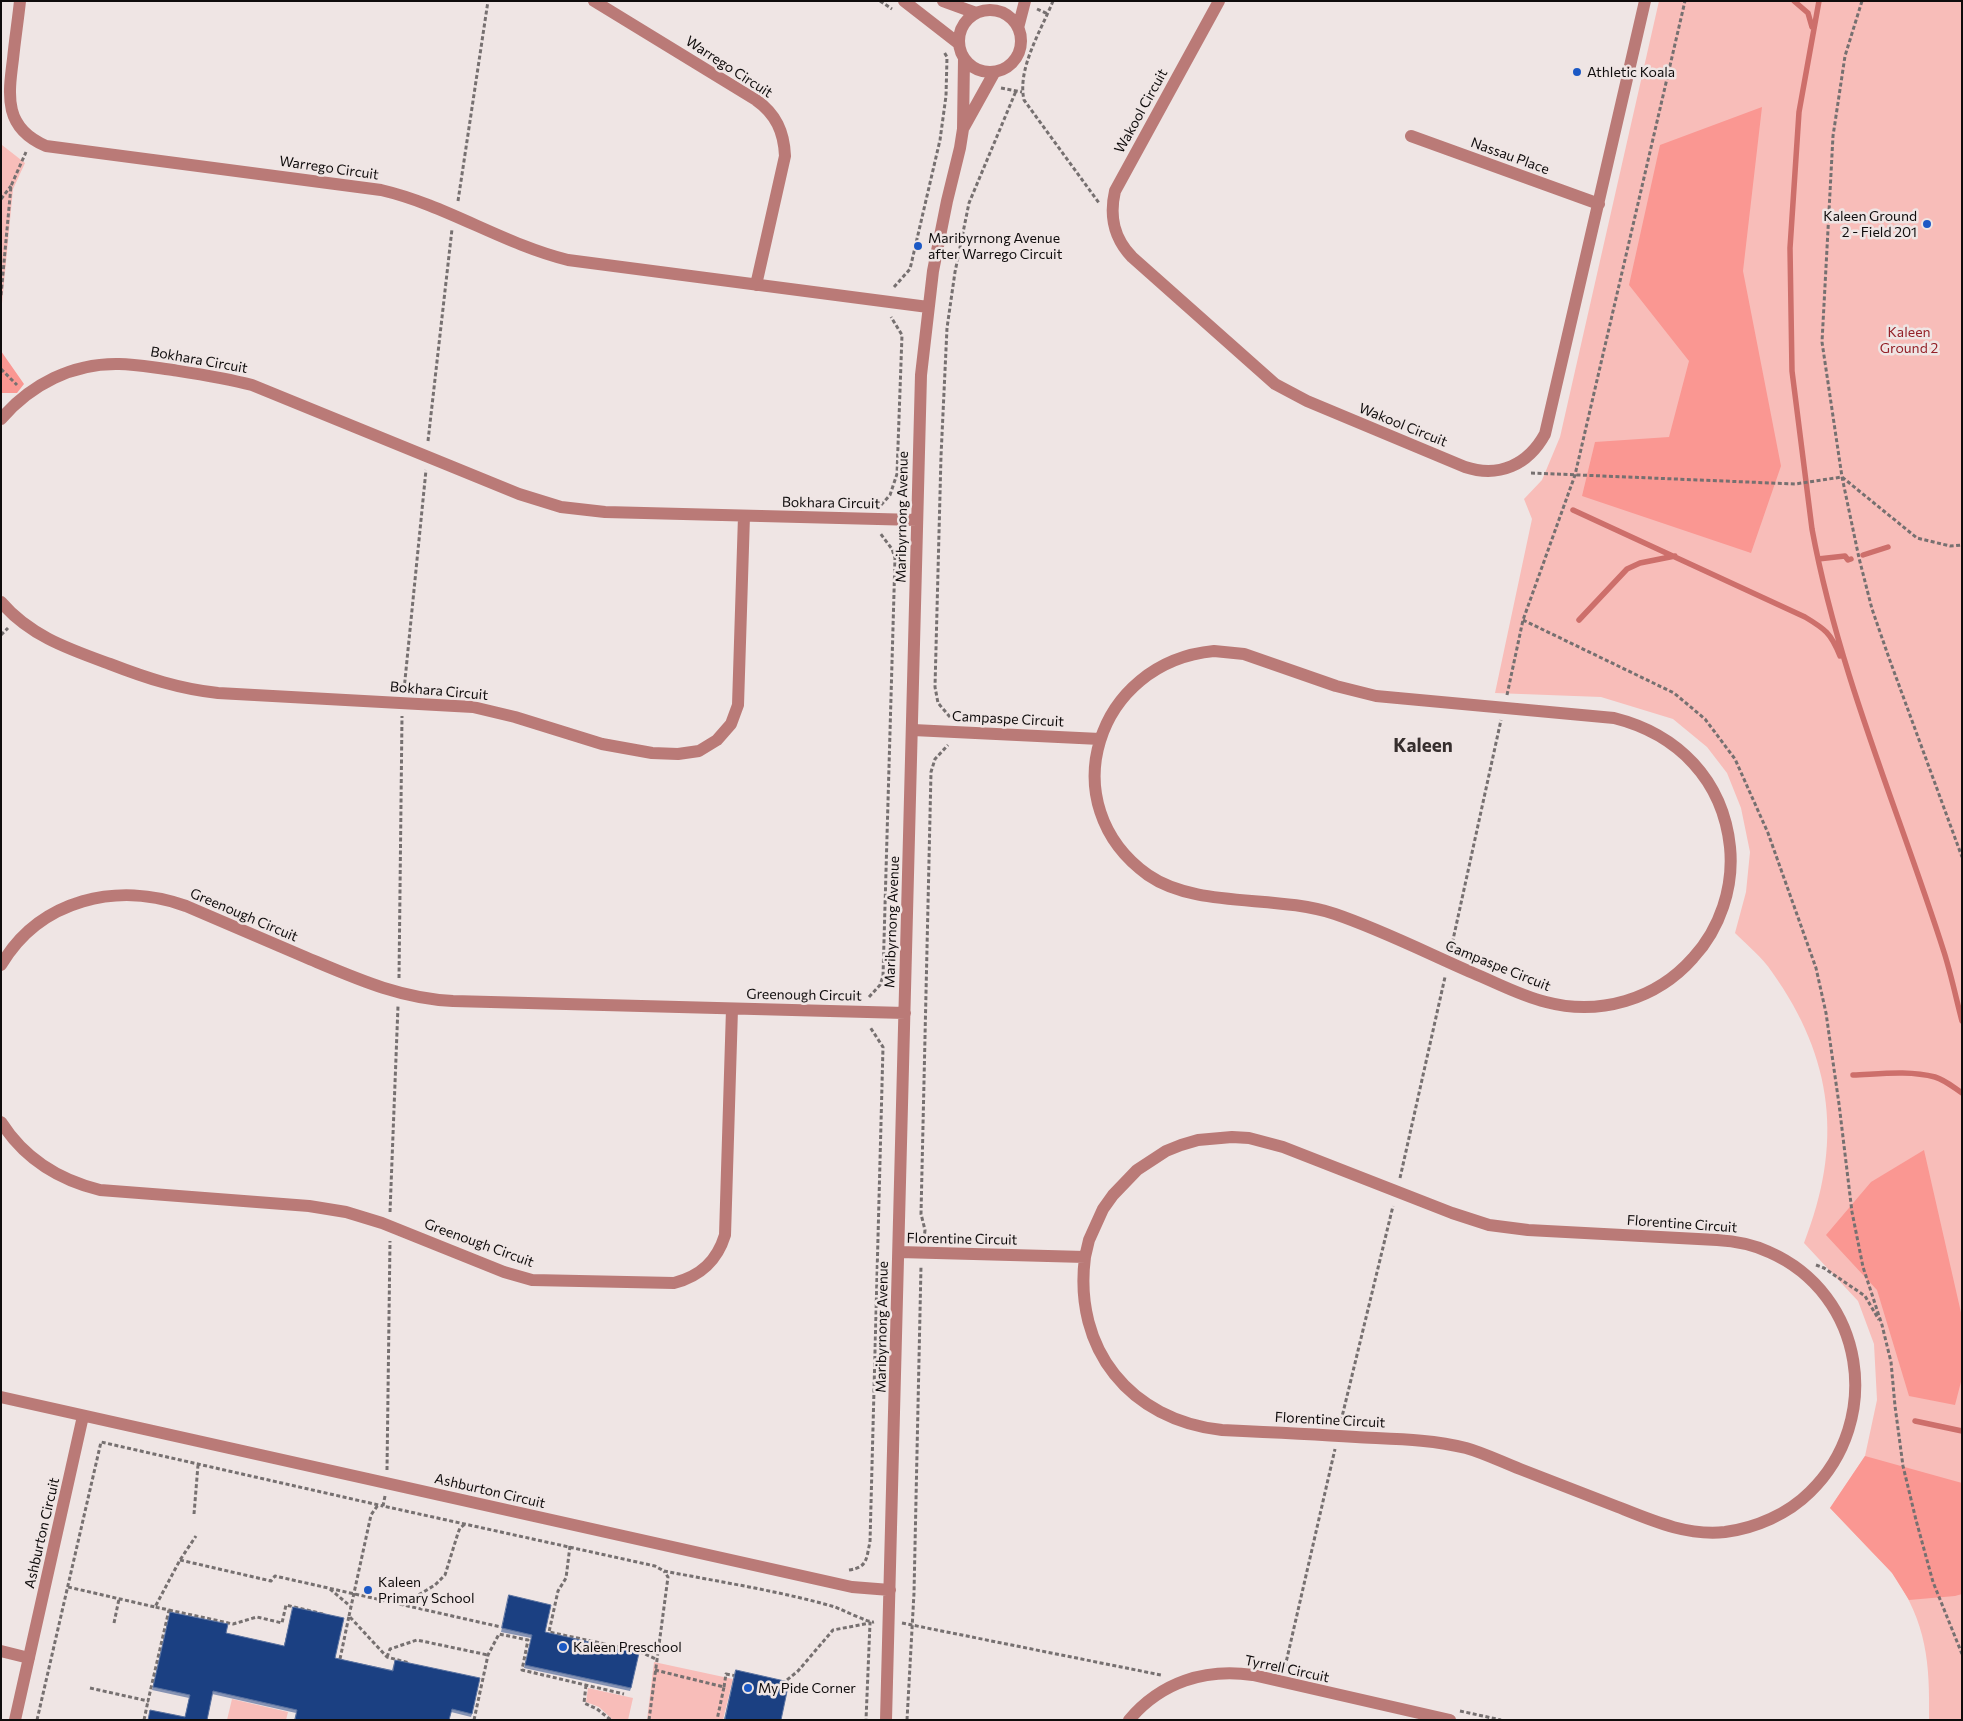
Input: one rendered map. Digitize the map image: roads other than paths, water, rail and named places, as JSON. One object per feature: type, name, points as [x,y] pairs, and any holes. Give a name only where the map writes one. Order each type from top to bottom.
[{"type":"street","name":"Warrego Circuit","points":[[20,1],[9,97],[13,115],[17,123],[32,139],[55,148],[381,190],[415,199],[534,250],[568,260],[928,307]]},
{"type":"street","name":"Warrego Circuit","points":[[594,1],[756,100],[776,120],[783,137],[785,156],[756,285]]},
{"type":"street","points":[[904,1],[958,43],[964,59],[977,70],[994,73],[1009,66],[1015,60],[1021,44],[1018,28],[1013,20],[996,10],[981,12],[943,1]]},
{"type":"street","points":[[958,43],[963,25],[996,1]]},
{"type":"street","points":[[1018,28],[1025,1]]},
{"type":"street","name":"Wakool Circuit","points":[[1219,1],[1119,182],[1112,201],[1112,222],[1119,241],[1132,257],[1260,372],[1290,394],[1465,467],[1486,472],[1507,469],[1530,456],[1540,444],[1545,434],[1645,1]]},
{"type":"street","name":"Maribyrnong Avenue","points":[[886,1720],[921,375],[928,307],[939,236],[963,129],[964,59]]},
{"type":"street","name":"Maribyrnong Avenue","points":[[963,129],[994,73]]},
{"type":"street","name":"Nassau Place","points":[[1411,136],[1599,204]]},
{"type":"street","name":"Bokhara Circuit","points":[[1,419],[26,394],[52,378],[102,364],[136,365],[212,376],[245,383],[519,494],[561,507],[605,512],[917,520]]},
{"type":"street","name":"Bokhara Circuit","points":[[1,602],[20,622],[49,641],[163,684],[190,690],[451,704],[494,711],[577,737],[627,750],[688,753],[708,746],[717,740],[731,724],[738,705],[744,516]]},
{"type":"street","name":"Campaspe Circuit","points":[[1214,651],[1244,654],[1343,688],[1376,696],[1614,718],[1647,728],[1677,747],[1701,772],[1715,795],[1725,819],[1731,853],[1728,888],[1724,905],[1710,937],[1688,964],[1661,986],[1620,1003],[1595,1007],[1577,1007],[1543,1002],[1353,921],[1317,909],[1280,902],[1191,893],[1162,883],[1148,875],[1131,860],[1116,842],[1102,815],[1095,777],[1096,754],[1100,738],[1121,698],[1143,677],[1156,668],[1184,656],[1214,651]]},
{"type":"street","name":"Campaspe Circuit","points":[[913,730],[1100,738]]},
{"type":"street","name":"Greenough Circuit","points":[[1,965],[26,935],[53,914],[69,906],[102,896],[136,894],[170,900],[186,906],[364,982],[399,994],[435,1000],[905,1013]]},
{"type":"street","name":"Greenough Circuit","points":[[1,1122],[12,1138],[38,1162],[52,1172],[83,1186],[117,1192],[328,1208],[364,1216],[504,1272],[532,1280],[674,1283],[694,1276],[711,1263],[725,1235],[732,1008]]},
{"type":"street","name":"Florentine Circuit","points":[[1232,1137],[1266,1142],[1452,1213],[1489,1225],[1528,1230],[1735,1241],[1768,1251],[1798,1269],[1818,1287],[1834,1308],[1842,1323],[1853,1356],[1856,1373],[1855,1408],[1851,1425],[1838,1458],[1804,1498],[1775,1517],[1759,1524],[1725,1532],[1673,1528],[1469,1449],[1430,1441],[1205,1428],[1174,1419],[1144,1403],[1120,1381],[1105,1361],[1094,1339],[1084,1307],[1083,1274],[1085,1257],[1089,1240],[1099,1217],[1112,1195],[1124,1181],[1150,1160],[1166,1151],[1198,1140],[1232,1137]]},
{"type":"street","name":"Florentine Circuit","points":[[899,1252],[1085,1257]]},
{"type":"street","name":"Ashburton Circuit","points":[[1,1397],[852,1588],[890,1590]]},
{"type":"street","name":"Ashburton Circuit","points":[[15,1720],[84,1416]]},
{"type":"street","points":[[1,1651],[29,1658]]},
{"type":"street","name":"Tyrrell Circuit","points":[[1130,1720],[1152,1697],[1165,1689],[1185,1680],[1207,1674],[1223,1673],[1253,1675],[1450,1720]]},
{"type":"waterway","points":[[1794,1],[1808,13],[1812,27]]},
{"type":"waterway","points":[[1819,1],[1799,112],[1790,248],[1792,371],[1812,529],[1838,637],[1854,690],[1927,899],[1944,952],[1962,1021]]},
{"type":"waterway","points":[[1573,510],[1805,617],[1827,632],[1840,656]]},
{"type":"waterway","points":[[1863,555],[1888,547]]},
{"type":"waterway","points":[[1579,620],[1627,569],[1640,563],[1675,556]]},
{"type":"waterway","points":[[1818,559],[1845,556],[1848,560],[1851,559]]},
{"type":"waterway","points":[[1853,1075],[1894,1073],[1925,1075],[1942,1080],[1962,1093]]},
{"type":"waterway","points":[[1915,1421],[1962,1431]]},
{"type":"place","name":"Athletic Koala","points":[[1577,72]]},
{"type":"place","name":"Kaleen Ground 2 - Field 201","points":[[1927,224]]},
{"type":"place","name":"Maribyrnong Avenue after Warrego Circuit","points":[[918,246]]},
{"type":"place","name":"Kaleen Primary School","points":[[368,1590]]},
{"type":"place","name":"Kaleen Preschool","points":[[563,1647]]},
{"type":"place","name":"My Pide Corner","points":[[748,1688]]},
{"type":"district","name":"Kaleen","points":[[1423,746]]},
{"type":"park label","name":"Kaleen Ground 2","points":[[1909,340]]}]
